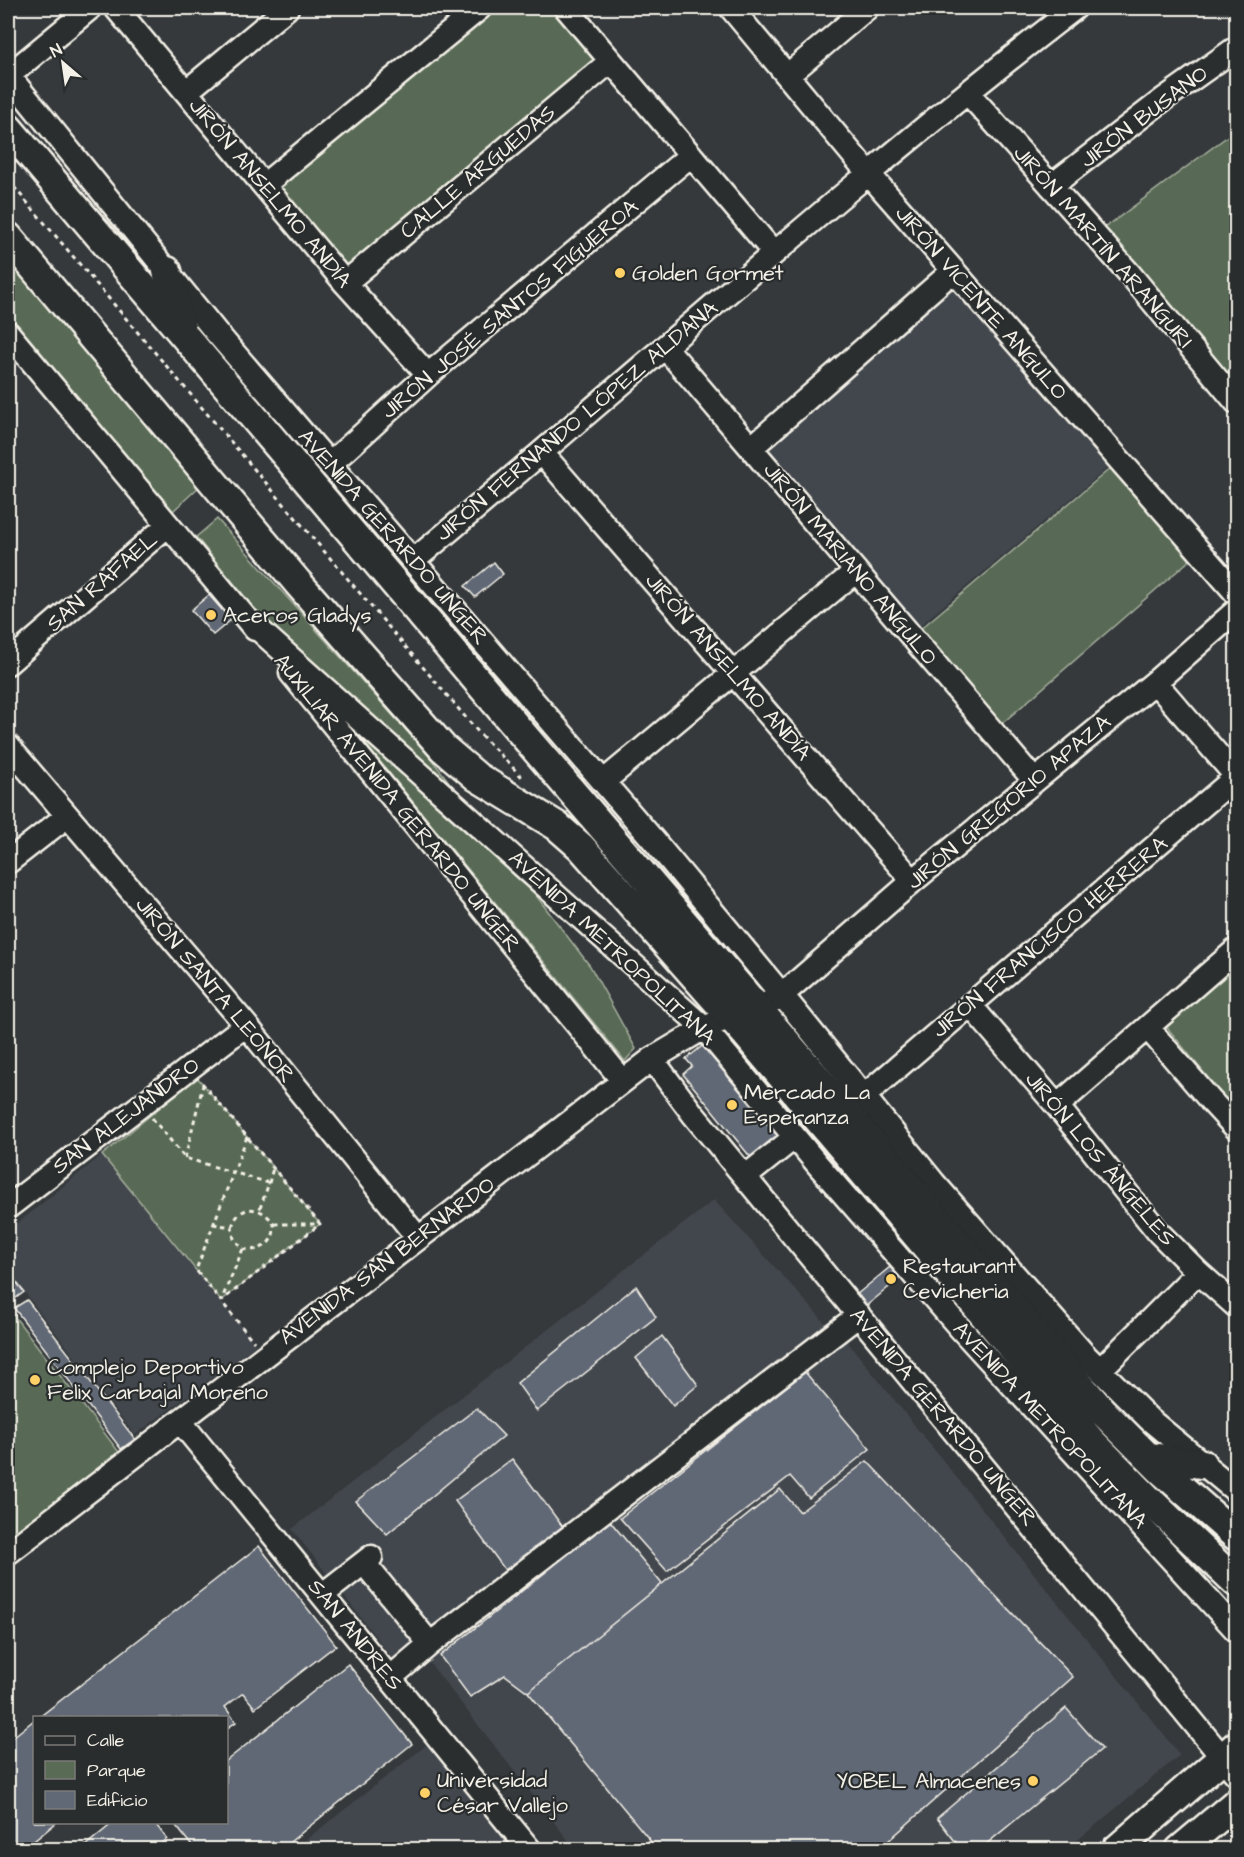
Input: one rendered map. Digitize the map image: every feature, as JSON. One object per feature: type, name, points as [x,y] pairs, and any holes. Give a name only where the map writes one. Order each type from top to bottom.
[{"type":"main road","name":"AVENIDA GERARDO UNGER","points":[[8,128],[757,1009]]},
{"type":"main road","points":[[8,237],[298,583],[443,748],[485,782],[557,826],[581,847],[730,1017]]},
{"type":"main road","points":[[167,271],[183,335]]},
{"type":"main road","points":[[757,1009],[1088,1395],[1149,1457],[1236,1536]]},
{"type":"main road","name":"AVENIDA METROPOLITANA","points":[[730,1017],[1091,1441],[1149,1500],[1236,1582]]},
{"type":"main road","points":[[1149,1457],[1202,1464]]},
{"type":"main road","points":[[1116,1850],[1232,1759]]},
{"type":"main road","points":[[1180,1850],[1236,1803]]},
{"type":"street","points":[[8,75],[90,8]]},
{"type":"street","name":"JIRÓN ANSELMO ANDÍA","points":[[116,8],[265,184],[345,283],[428,375]]},
{"type":"street","points":[[186,92],[287,8]]},
{"type":"street","points":[[265,184],[480,8]]},
{"type":"street","points":[[566,8],[774,253]]},
{"type":"street","name":"JIRÓN VICENTE ANGULO","points":[[731,8],[868,173],[1236,594]]},
{"type":"street","points":[[788,75],[867,8]]},
{"type":"street","name":"JIRÓN FERNANDO LÓPEZ ALDANA","points":[[413,561],[868,173],[1075,8]]},
{"type":"street","name":"JIRÓN BUSANO","points":[[1051,186],[1164,99],[1236,48]]},
{"type":"street","name":"CALLE ARGUEDAS","points":[[345,283],[611,61]]},
{"type":"street","name":"AVENIDA GERARDO UNGER","points":[[8,75],[216,332],[603,782],[782,995]]},
{"type":"street","name":"JIRÓN MARTÍN ARANGURI","points":[[968,93],[1129,273],[1236,402]]},
{"type":"street","name":"JIRÓN JOSÉ SANTOS FIGUEROA","points":[[330,464],[428,375],[691,155]]},
{"type":"street","points":[[751,448],[953,271]]},
{"type":"street","name":"AUXILIAR AVENIDA GERARDO UNGER","points":[[8,333],[246,618],[624,1081]]},
{"type":"street","name":"JIRÓN MARIANO ANGULO","points":[[665,347],[1034,780]]},
{"type":"street","name":"JIRÓN ANSELMO ANDÍA","points":[[542,453],[913,881]]},
{"type":"street","name":"SAN RAFAEL","points":[[8,663],[168,525]]},
{"type":"street","points":[[603,782],[856,571]]},
{"type":"street","name":"JIRÓN GREGORIO APAZA","points":[[782,995],[913,881],[1155,682],[1236,611]]},
{"type":"street","name":"AVENIDA METROPOLITANA","points":[[246,618],[704,1028],[960,1328],[1236,1630]]},
{"type":"street","points":[[1155,682],[1236,776]]},
{"type":"street","name":"JIRÓN SANTA LEONOR","points":[[8,746],[246,1025],[418,1238]]},
{"type":"street","name":"JIRÓN FRANCISCO HERRERA","points":[[863,1097],[969,1005],[1062,929],[1236,776]]},
{"type":"street","points":[[8,862],[67,816]]},
{"type":"street","points":[[1057,1106],[1236,950]]},
{"type":"street","points":[[782,995],[933,1184],[1084,1354],[1150,1420],[1236,1491]]},
{"type":"street","name":"AVENIDA SAN BERNARDO","points":[[8,1553],[652,1059],[704,1028],[757,1009],[782,995]]},
{"type":"street","name":"JIRÓN LOS ÁNGELES","points":[[969,1005],[1057,1106],[1159,1233],[1236,1306]]},
{"type":"street","name":"SAN ALEJANDRO","points":[[8,1208],[141,1105],[196,1077],[246,1025]]},
{"type":"street","points":[[1148,1028],[1236,1128]]},
{"type":"street","name":"AVENIDA GERARDO UNGER","points":[[652,1059],[693,1114],[859,1315],[1232,1759]]},
{"type":"street","points":[[745,1177],[795,1137]]},
{"type":"street","points":[[1100,1370],[1198,1272]]},
{"type":"street","points":[[390,1678],[430,1644],[859,1315]]},
{"type":"street","name":"SAN ANDRES","points":[[180,1421],[530,1850]]},
{"type":"street","points":[[322,1595],[367,1560],[430,1644]]},
{"type":"path","points":[[196,1077],[320,1224]]},
{"type":"path","points":[[185,1158],[196,1077]]},
{"type":"path","points":[[141,1105],[185,1158],[268,1183]]},
{"type":"path","points":[[247,1137],[196,1270],[264,1355]]},
{"type":"path","points":[[259,1211],[273,1168]]},
{"type":"path","points":[[249,1210],[259,1211],[269,1216],[274,1224],[273,1235],[268,1245],[258,1250],[243,1249],[234,1239],[232,1227],[234,1219],[240,1213],[249,1210]]},
{"type":"path","points":[[213,1224],[232,1227]]},
{"type":"path","points":[[274,1224],[320,1224]]},
{"type":"path","points":[[221,1301],[320,1224]]},
{"type":"path","points":[[221,1301],[243,1249]]},
{"type":"shaded area","points":[[952,285],[1110,466],[917,628],[766,450]]},
{"type":"shaded area","points":[[102,1155],[256,1345],[135,1435],[8,1271],[8,1231]]},
{"type":"shaded area","points":[[714,1200],[838,1337],[842,1335],[1180,1755],[1067,1849],[575,1849],[425,1657],[403,1672],[292,1529]]},
{"type":"shaded area","name":"Universidad César Vallejo","points":[[438,1736],[530,1850],[293,1850]]},
{"type":"green space","points":[[488,8],[555,8],[601,60],[345,272],[272,185]]},
{"type":"green space","points":[[1236,130],[1236,390],[1102,230]]},
{"type":"green space","points":[[8,258],[201,485],[173,511],[8,316]]},
{"type":"green space","points":[[1112,467],[1190,560],[998,727],[918,631]]},
{"type":"green space","points":[[217,519],[430,757],[590,966],[636,1049],[625,1061],[196,537]]},
{"type":"green space","points":[[1236,965],[1236,1112],[1165,1025]]},
{"type":"green space","points":[[197,1077],[320,1224],[221,1301],[102,1155]]},
{"type":"green space","name":"Complejo Deportivo Felix Carbajal Moreno","points":[[8,1308],[119,1452],[8,1538]]},
{"type":"building","points":[[494,562],[503,574],[475,597],[465,586]]},
{"type":"building","name":"Aceros Gladys","points":[[209,595],[231,620],[213,635],[191,610]]},
{"type":"building","name":"Mercado La Esperanza","points":[[706,1043],[781,1136],[752,1159],[683,1074],[692,1066],[686,1059]]},
{"type":"building","points":[[890,1267],[900,1278],[865,1307],[856,1295]]},
{"type":"building","points":[[8,1271],[24,1292],[9,1303],[8,1301]]},
{"type":"building","points":[[636,1286],[656,1317],[537,1411],[517,1383]]},
{"type":"building","points":[[27,1300],[135,1439],[121,1449],[14,1308]]},
{"type":"building","points":[[662,1336],[698,1385],[673,1406],[636,1358]]},
{"type":"building","points":[[805,1372],[870,1449],[809,1498],[790,1476],[667,1571],[620,1518]]},
{"type":"building","points":[[477,1408],[504,1436],[387,1534],[356,1501]]},
{"type":"building","points":[[512,1459],[566,1531],[505,1570],[455,1501]]},
{"type":"building","points":[[867,1461],[1073,1677],[878,1850],[658,1850],[528,1692],[780,1489],[800,1512]]},
{"type":"building","points":[[610,1521],[662,1584],[528,1692],[505,1675],[470,1697],[440,1656]]},
{"type":"building","points":[[259,1546],[336,1645],[255,1708],[243,1693],[225,1707],[236,1722],[228,1728],[228,1716],[41,1716]]},
{"type":"building","points":[[348,1664],[412,1744],[280,1850],[195,1850],[175,1824],[228,1824],[228,1759]]},
{"type":"building","points":[[1066,1708],[1102,1749],[979,1850],[962,1850],[937,1818]]},
{"type":"building","points":[[33,1721],[33,1824],[55,1824],[23,1850],[8,1850],[8,1741]]},
{"type":"building","points":[[112,1824],[156,1824],[167,1839],[154,1850],[80,1850]]},
{"type":"place","name":"Golden Gormet","points":[[620,273]]},
{"type":"place","name":"Aceros Gladys","points":[[211,615]]},
{"type":"place","name":"Mercado La Esperanza","points":[[732,1105]]},
{"type":"place","name":"Restaurant Cevicheria","points":[[891,1279]]},
{"type":"place","name":"Complejo Deportivo Felix Carbajal Moreno","points":[[35,1380]]},
{"type":"place","name":"YOBEL Almacenes","points":[[1033,1781]]},
{"type":"place","name":"Universidad César Vallejo","points":[[425,1793]]}]
